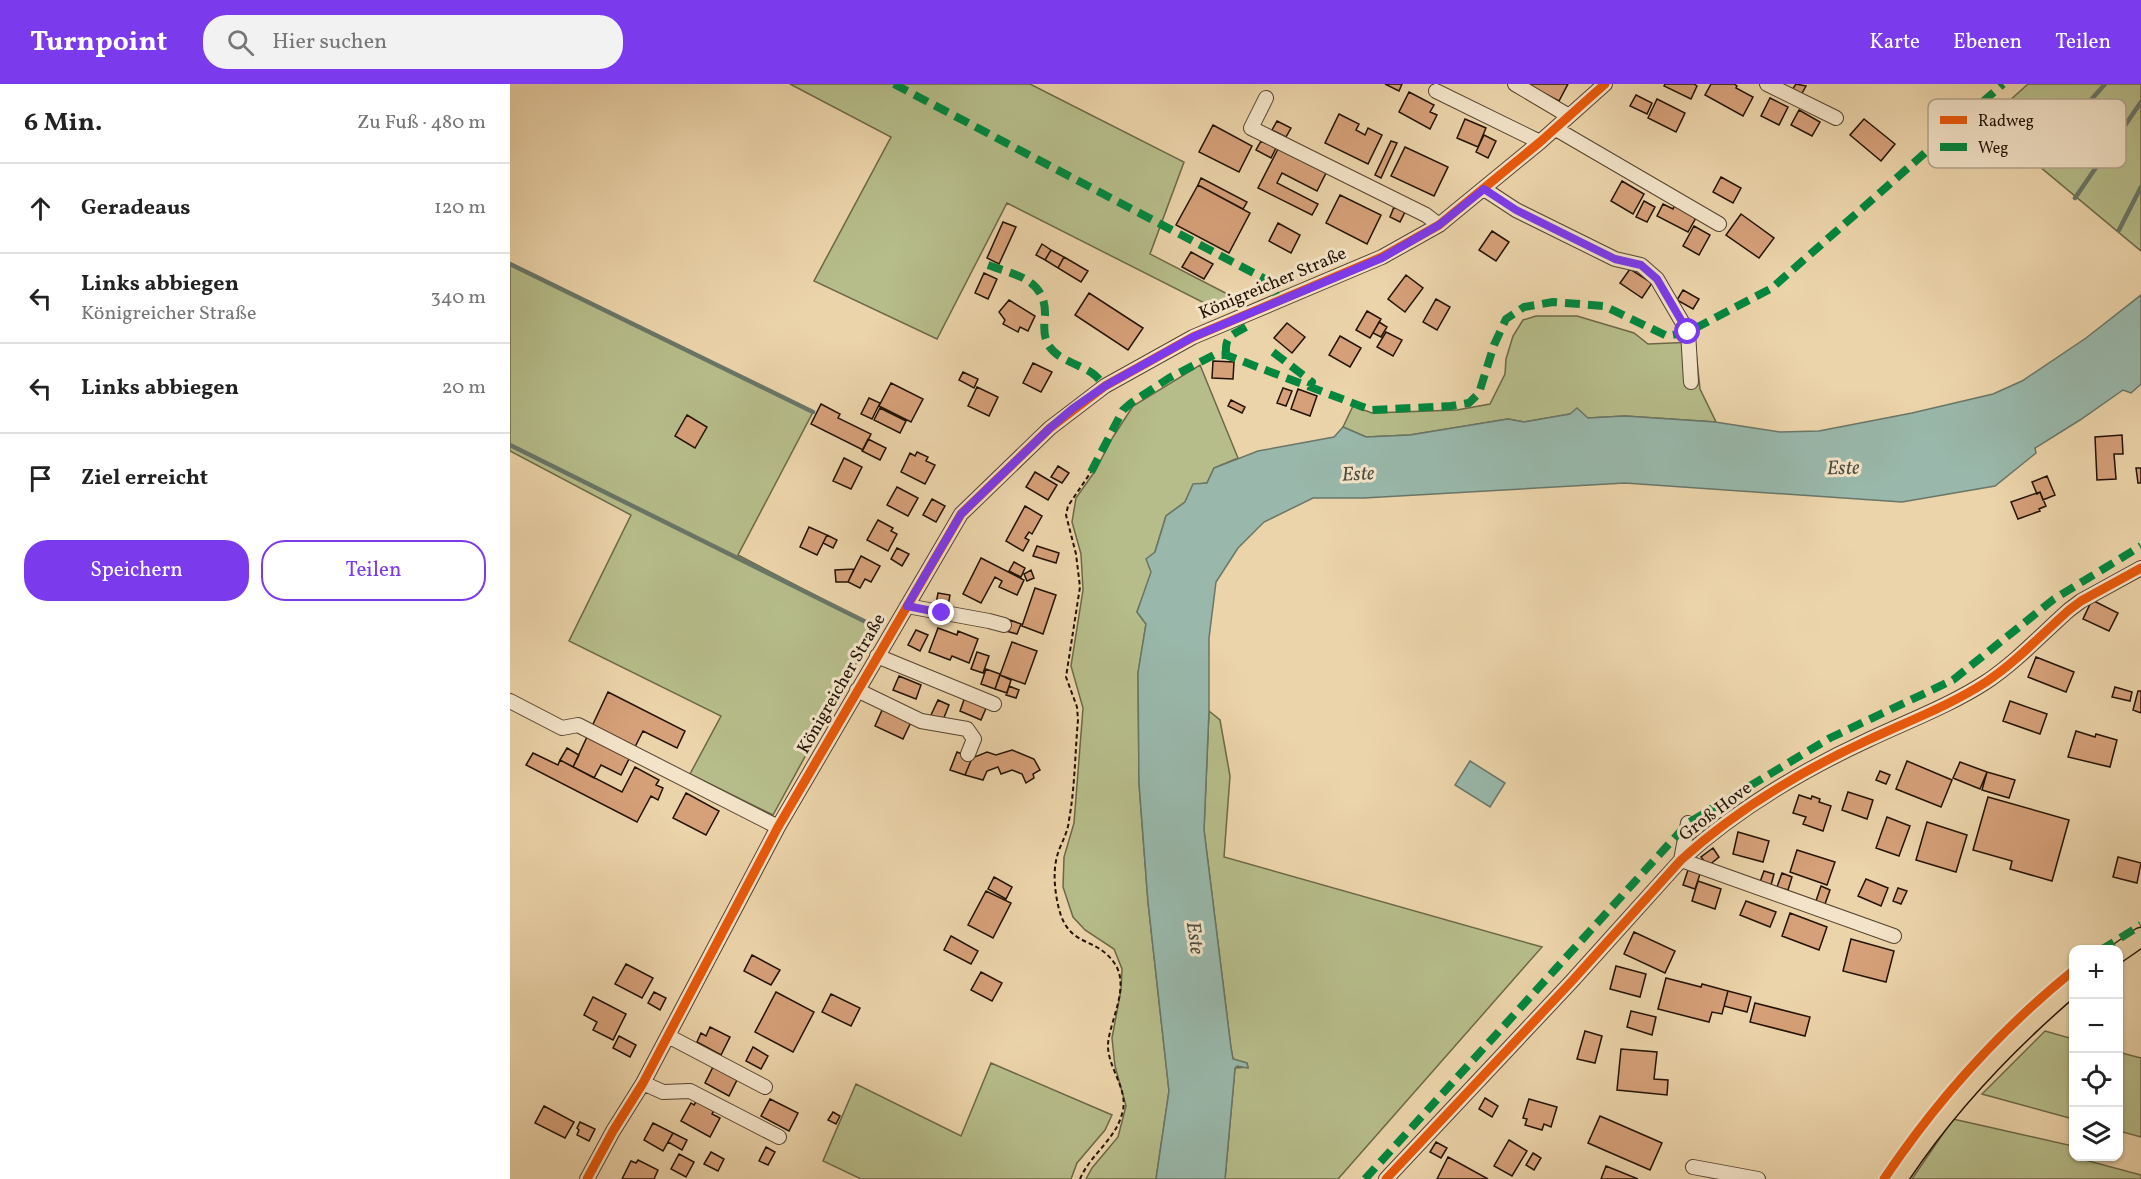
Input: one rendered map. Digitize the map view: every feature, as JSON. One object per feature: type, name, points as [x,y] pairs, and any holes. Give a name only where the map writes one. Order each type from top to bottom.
[{"type":"main road","points":[[2123,950],[2141,937]]},
{"type":"main road","points":[[1898,1179],[1949,1111],[1983,1071],[2028,1025],[2069,989]]},
{"type":"street","points":[[1515,84],[1569,117]]},
{"type":"street","name":"Königreicher Straße","points":[[587,1179],[643,1083],[778,827],[961,514],[1050,428],[1105,386],[1193,337],[1382,258],[1439,225],[1556,129],[1605,84]]},
{"type":"street","points":[[1767,84],[1836,118]]},
{"type":"street","points":[[1436,91],[1540,142]]},
{"type":"street","points":[[1266,98],[1251,128],[1426,215],[1439,225]]},
{"type":"street","points":[[1556,129],[1719,224]]},
{"type":"street","points":[[1484,189],[1516,210],[1615,259],[1641,265],[1657,279],[1688,332],[1691,382]]},
{"type":"street","name":"Groß Hove","points":[[1386,1179],[1701,842],[1764,796],[1827,760],[1929,713],[1987,681],[2081,601],[2141,568]]},
{"type":"street","points":[[907,606],[989,621],[1004,626]]},
{"type":"street","points":[[877,656],[994,704]]},
{"type":"street","points":[[857,690],[921,721],[967,729],[974,739],[968,754]]},
{"type":"street","points":[[510,701],[562,728],[578,724],[778,827]]},
{"type":"street","points":[[1688,823],[1682,860],[1894,936]]},
{"type":"street","points":[[668,1036],[765,1087]]},
{"type":"street","points":[[643,1083],[663,1092],[690,1091],[779,1137]]},
{"type":"street","points":[[1693,1167],[1758,1179]]},
{"type":"path","points":[[1080,1179],[1113,1135],[1124,1111],[1122,1092],[1108,1052],[1108,1043],[1120,994],[1118,969],[1108,954],[1073,935],[1067,929],[1059,911],[1055,883],[1058,853],[1070,820],[1078,720],[1077,707],[1066,677],[1080,587],[1076,554],[1066,515],[1072,500],[1091,472]]},
{"type":"green space","points":[[790,84],[1030,84],[1184,162],[1150,254],[1237,299],[1214,308],[1007,203],[937,339],[814,281],[891,137]]},
{"type":"green space","points":[[2028,84],[2141,84],[2141,251],[2041,168],[2126,168],[2126,99],[2011,99]]},
{"type":"green space","points":[[510,264],[813,412],[738,555],[876,627],[773,815],[690,774],[721,716],[569,641],[631,515],[510,451]]},
{"type":"green space","points":[[1536,316],[1577,316],[1634,333],[1648,344],[1695,342],[1700,389],[1716,422],[1625,416],[1588,418],[1570,414],[1524,422],[1508,419],[1410,435],[1366,437],[1343,427],[1353,406],[1372,413],[1457,410],[1490,404],[1505,374],[1506,359],[1513,336],[1523,320]]},
{"type":"green space","points":[[1200,365],[1238,458],[1214,468],[1207,483],[1193,485],[1185,502],[1166,516],[1155,552],[1152,572],[1137,612],[1146,624],[1138,673],[1139,783],[1148,902],[1169,1091],[1156,1179],[1086,1179],[1092,1168],[1118,1137],[1126,1106],[1115,1066],[1112,1038],[1121,990],[1122,969],[1114,949],[1085,930],[1073,917],[1063,887],[1064,857],[1074,823],[1083,708],[1071,666],[1083,590],[1081,554],[1072,522],[1076,498],[1095,471],[1133,406]]},
{"type":"green space","points":[[1209,711],[1220,720],[1230,776],[1224,857],[1542,947],[1338,1179],[1225,1179],[1235,1068],[1248,1067],[1247,1063],[1233,1059],[1204,830]]},
{"type":"green space","points":[[2045,1031],[2069,1038],[2069,1118],[1982,1094]]},
{"type":"green space","points":[[2123,1053],[2141,1058],[2141,1137],[2123,1132]]},
{"type":"green space","points":[[991,1063],[1112,1115],[1105,1130],[1077,1163],[1071,1179],[861,1179],[823,1161],[856,1084],[961,1136]]},
{"type":"green space","points":[[1953,1119],[2069,1145],[2069,1161],[2088,1161],[2141,1175],[2141,1179],[1912,1179]]},
{"type":"water","name":"Este","points":[[2141,295],[2141,384],[2131,393],[2123,390],[2035,448],[2036,453],[1995,486],[1902,502],[1625,483],[1364,498],[1313,498],[1264,522],[1238,548],[1216,582],[1209,638],[1209,711],[1204,830],[1233,1059],[1247,1063],[1248,1068],[1237,1066],[1235,1068],[1225,1179],[1156,1179],[1169,1091],[1148,902],[1139,783],[1138,673],[1146,624],[1137,612],[1151,572],[1146,559],[1155,552],[1166,516],[1185,502],[1193,484],[1207,483],[1214,468],[1258,451],[1334,437],[1343,427],[1366,437],[1410,435],[1508,419],[1524,422],[1570,414],[1577,408],[1588,418],[1625,416],[1715,422],[1780,432],[1819,431],[1912,413],[1993,394],[2022,381],[2086,338]]},
{"type":"water","points":[[1470,761],[1505,783],[1490,807],[1455,785]]},
{"type":"building","points":[[1385,84],[1402,84],[1399,91]]},
{"type":"building","points":[[1526,84],[1568,84],[1559,101]]},
{"type":"building","points":[[1665,84],[1694,84],[1697,86],[1691,99],[1664,86]]},
{"type":"building","points":[[1711,84],[1734,84],[1736,88],[1753,97],[1743,116],[1705,95]]},
{"type":"building","points":[[1796,84],[1806,86],[1801,95],[1792,90]]},
{"type":"building","points":[[1409,92],[1434,105],[1430,112],[1437,115],[1430,129],[1399,112]]},
{"type":"building","points":[[1636,95],[1652,103],[1647,114],[1630,106]]},
{"type":"building","points":[[1770,98],[1788,107],[1779,125],[1761,116]]},
{"type":"building","points":[[1657,99],[1685,113],[1676,132],[1648,118]]},
{"type":"building","points":[[1799,110],[1820,122],[1812,136],[1791,125]]},
{"type":"building","points":[[1339,114],[1359,124],[1356,130],[1365,135],[1368,128],[1382,135],[1368,164],[1325,143]]},
{"type":"building","points":[[1465,119],[1486,128],[1478,147],[1457,138]]},
{"type":"building","points":[[1864,119],[1895,144],[1881,161],[1850,135]]},
{"type":"building","points":[[1277,121],[1291,128],[1286,137],[1272,130]]},
{"type":"building","points":[[1213,125],[1252,146],[1239,172],[1199,152]]},
{"type":"building","points":[[1484,135],[1496,141],[1488,158],[1476,152]]},
{"type":"building","points":[[1261,141],[1276,148],[1271,158],[1256,150]]},
{"type":"building","points":[[1391,141],[1397,143],[1381,178],[1375,175]]},
{"type":"building","points":[[1279,147],[1327,171],[1317,191],[1282,173],[1277,183],[1318,204],[1312,215],[1258,188]]},
{"type":"building","points":[[1405,147],[1448,167],[1434,196],[1391,176]]},
{"type":"building","points":[[1721,177],[1741,188],[1733,203],[1713,192]]},
{"type":"building","points":[[1201,178],[1247,202],[1243,209],[1198,185]]},
{"type":"building","points":[[1622,181],[1644,194],[1633,214],[1611,201]]},
{"type":"building","points":[[1198,185],[1250,213],[1229,253],[1176,225]]},
{"type":"building","points":[[1340,195],[1381,215],[1367,244],[1326,223]]},
{"type":"building","points":[[1644,201],[1655,207],[1647,222],[1636,217]]},
{"type":"building","points":[[1663,204],[1673,209],[1675,204],[1697,216],[1688,232],[1657,216]]},
{"type":"building","points":[[1394,207],[1405,212],[1400,222],[1390,217]]},
{"type":"building","points":[[1741,214],[1774,238],[1759,258],[1726,235]]},
{"type":"building","points":[[1003,222],[1016,227],[999,264],[987,258]]},
{"type":"building","points":[[1278,223],[1300,235],[1291,253],[1269,241]]},
{"type":"building","points":[[1694,226],[1710,235],[1699,255],[1683,246]]},
{"type":"building","points":[[1492,231],[1509,242],[1496,261],[1479,250]]},
{"type":"building","points":[[1042,244],[1051,250],[1045,260],[1036,255]]},
{"type":"building","points":[[1051,250],[1064,257],[1058,268],[1045,260]]},
{"type":"building","points":[[1191,252],[1213,264],[1204,279],[1182,267]]},
{"type":"building","points":[[1064,257],[1088,271],[1081,282],[1058,268]]},
{"type":"building","points":[[1630,269],[1652,283],[1642,298],[1620,283]]},
{"type":"building","points":[[984,273],[997,279],[988,299],[975,293]]},
{"type":"building","points":[[1406,275],[1423,288],[1405,312],[1388,299]]},
{"type":"building","points":[[1683,290],[1699,299],[1693,309],[1677,300]]},
{"type":"building","points":[[1089,293],[1143,328],[1128,350],[1075,315]]},
{"type":"building","points":[[1436,299],[1450,307],[1437,330],[1423,322]]},
{"type":"building","points":[[1009,300],[1035,316],[1028,331],[1020,327],[1018,332],[1003,324],[1005,320],[999,312]]},
{"type":"building","points":[[1367,311],[1381,319],[1370,338],[1356,330]]},
{"type":"building","points":[[1379,322],[1387,327],[1381,337],[1373,333]]},
{"type":"building","points":[[1287,323],[1305,337],[1292,353],[1274,338]]},
{"type":"building","points":[[1386,332],[1402,340],[1393,356],[1377,347]]},
{"type":"building","points":[[1340,336],[1361,348],[1350,367],[1329,355]]},
{"type":"building","points":[[1213,361],[1234,362],[1233,379],[1212,378]]},
{"type":"building","points":[[1033,363],[1052,372],[1041,392],[1023,383]]},
{"type":"building","points":[[963,372],[978,379],[974,388],[959,380]]},
{"type":"building","points":[[891,383],[923,399],[911,422],[879,406]]},
{"type":"building","points":[[977,387],[998,397],[989,416],[968,406]]},
{"type":"building","points":[[1283,388],[1292,391],[1286,406],[1277,403]]},
{"type":"building","points":[[1298,389],[1317,396],[1310,416],[1291,409]]},
{"type":"building","points":[[869,398],[880,403],[872,419],[861,414]]},
{"type":"building","points":[[1231,400],[1245,407],[1242,413],[1228,406]]},
{"type":"building","points":[[821,404],[840,414],[838,418],[871,434],[863,450],[811,424]]},
{"type":"building","points":[[880,408],[906,421],[900,433],[874,420]]},
{"type":"building","points":[[687,415],[707,427],[695,448],[675,436]]},
{"type":"building","points":[[2122,435],[2123,454],[2114,454],[2116,479],[2097,480],[2095,437]]},
{"type":"building","points":[[868,439],[886,448],[880,460],[862,451]]},
{"type":"building","points":[[917,452],[928,457],[926,461],[935,465],[925,484],[901,472],[910,453],[915,456]]},
{"type":"building","points":[[844,458],[862,467],[851,489],[833,481]]},
{"type":"building","points":[[1058,466],[1069,473],[1062,483],[1051,477]]},
{"type":"building","points":[[2136,468],[2141,468],[2141,483],[2138,483]]},
{"type":"building","points":[[1035,472],[1057,485],[1048,500],[1026,487]]},
{"type":"building","points":[[2047,476],[2055,495],[2043,500],[2040,492],[2037,494],[2032,482]]},
{"type":"building","points":[[897,487],[918,498],[908,516],[887,505]]},
{"type":"building","points":[[2040,492],[2046,506],[2039,509],[2040,511],[2018,519],[2011,502]]},
{"type":"building","points":[[932,499],[945,506],[936,522],[923,515]]},
{"type":"building","points":[[1025,506],[1042,516],[1032,534],[1029,532],[1025,538],[1029,540],[1023,551],[1006,541]]},
{"type":"building","points":[[878,520],[893,528],[891,531],[897,534],[888,551],[867,540]]},
{"type":"building","points":[[809,527],[827,535],[817,555],[800,547]]},
{"type":"building","points":[[827,535],[837,540],[833,548],[823,543]]},
{"type":"building","points":[[1037,546],[1059,553],[1056,563],[1033,556]]},
{"type":"building","points":[[897,548],[909,554],[902,566],[891,559]]},
{"type":"building","points":[[861,556],[880,566],[871,582],[865,579],[860,588],[848,582]]},
{"type":"building","points":[[981,558],[1024,580],[1017,595],[999,587],[1002,581],[995,577],[981,603],[963,594]]},
{"type":"building","points":[[1014,562],[1025,568],[1021,577],[1009,571]]},
{"type":"building","points":[[854,569],[848,582],[836,582],[835,570]]},
{"type":"building","points":[[1031,570],[1034,578],[1027,581],[1024,574]]},
{"type":"building","points":[[1035,588],[1056,595],[1043,634],[1022,626]]},
{"type":"building","points":[[938,593],[950,595],[948,606],[936,604]]},
{"type":"building","points":[[2092,600],[2118,613],[2109,631],[2083,619]]},
{"type":"building","points":[[1010,620],[1021,624],[1017,634],[1006,631]]},
{"type":"building","points":[[938,628],[957,635],[958,631],[978,639],[969,663],[952,656],[950,660],[929,652]]},
{"type":"building","points":[[916,630],[928,635],[920,651],[908,645]]},
{"type":"building","points":[[1012,642],[1037,651],[1025,684],[1000,675]]},
{"type":"building","points":[[977,652],[989,656],[983,673],[971,669]]},
{"type":"building","points":[[2036,657],[2074,672],[2066,692],[2028,677]]},
{"type":"building","points":[[986,669],[1000,674],[995,689],[981,684]]},
{"type":"building","points":[[1000,675],[1011,680],[1007,693],[995,689]]},
{"type":"building","points":[[899,676],[921,685],[916,699],[893,690]]},
{"type":"building","points":[[1009,686],[1019,690],[1016,698],[1006,695]]},
{"type":"building","points":[[2115,687],[2132,692],[2130,701],[2112,697]]},
{"type":"building","points":[[2138,691],[2141,691],[2141,713],[2133,710]]},
{"type":"building","points":[[608,692],[685,731],[677,748],[643,731],[621,775],[601,765],[594,778],[573,767]]},
{"type":"building","points":[[965,697],[987,706],[981,720],[960,711]]},
{"type":"building","points":[[938,700],[949,705],[943,720],[931,715]]},
{"type":"building","points":[[2010,701],[2047,714],[2040,734],[2003,721]]},
{"type":"building","points":[[883,708],[911,722],[903,739],[875,726]]},
{"type":"building","points":[[2076,731],[2117,740],[2110,767],[2068,757]]},
{"type":"building","points":[[567,748],[579,755],[573,767],[560,760]]},
{"type":"building","points":[[1012,750],[1034,759],[1040,770],[1033,774],[1034,778],[1026,783],[1022,774],[1012,770],[1001,774],[998,767],[987,771],[983,780],[965,775],[972,758],[987,752],[996,755]]},
{"type":"building","points":[[957,752],[972,758],[965,775],[950,770]]},
{"type":"building","points":[[533,753],[558,765],[560,760],[622,792],[635,767],[659,780],[656,785],[663,788],[658,800],[651,796],[637,822],[526,765]]},
{"type":"building","points":[[1907,761],[1952,780],[1941,807],[1896,789]]},
{"type":"building","points":[[1960,762],[1987,772],[1980,789],[1953,778]]},
{"type":"building","points":[[1880,771],[1890,775],[1886,784],[1876,780]]},
{"type":"building","points":[[1987,772],[2015,780],[2009,798],[1982,790]]},
{"type":"building","points":[[1848,792],[1873,800],[1867,819],[1842,810]]},
{"type":"building","points":[[686,793],[719,811],[706,835],[673,818]]},
{"type":"building","points":[[1799,795],[1811,799],[1812,796],[1820,799],[1819,802],[1831,806],[1823,831],[1803,824],[1806,817],[1793,813]]},
{"type":"building","points":[[1988,797],[2069,820],[2052,881],[2010,869],[2012,861],[1973,850]]},
{"type":"building","points":[[1887,817],[1910,826],[1899,856],[1876,848]]},
{"type":"building","points":[[1927,822],[1967,835],[1956,872],[1916,860]]},
{"type":"building","points":[[1738,832],[1769,841],[1763,862],[1733,854]]},
{"type":"building","points":[[1713,848],[1719,857],[1708,866],[1701,857]]},
{"type":"building","points":[[1797,850],[1835,862],[1827,885],[1790,872]]},
{"type":"building","points":[[2118,857],[2141,863],[2137,883],[2113,877]]},
{"type":"building","points":[[1688,870],[1700,874],[1695,889],[1683,885]]},
{"type":"building","points":[[1764,871],[1774,874],[1771,885],[1760,882]]},
{"type":"building","points":[[1782,873],[1792,877],[1788,890],[1777,887]]},
{"type":"building","points":[[994,877],[1012,887],[1006,899],[988,889]]},
{"type":"building","points":[[1866,879],[1888,888],[1881,906],[1858,896]]},
{"type":"building","points":[[1698,881],[1721,889],[1715,909],[1692,901]]},
{"type":"building","points":[[1821,886],[1830,890],[1825,904],[1816,901]]},
{"type":"building","points":[[1898,888],[1907,891],[1901,904],[1893,901]]},
{"type":"building","points":[[986,891],[1011,903],[993,938],[968,925]]},
{"type":"building","points":[[1746,901],[1776,912],[1770,927],[1740,915]]},
{"type":"building","points":[[1790,913],[1827,927],[1819,950],[1782,936]]},
{"type":"building","points":[[1634,932],[1675,951],[1665,973],[1624,954]]},
{"type":"building","points":[[951,936],[978,951],[971,964],[944,950]]},
{"type":"building","points":[[1851,939],[1894,951],[1886,982],[1843,971]]},
{"type":"building","points":[[752,955],[780,970],[771,985],[744,971]]},
{"type":"building","points":[[626,964],[653,978],[642,998],[615,984]]},
{"type":"building","points":[[1616,966],[1646,974],[1640,997],[1610,989]]},
{"type":"building","points":[[981,972],[1002,983],[992,1001],[971,990]]},
{"type":"building","points":[[1666,978],[1728,991],[1722,1014],[1712,1012],[1709,1022],[1658,1009]]},
{"type":"building","points":[[1728,991],[1751,997],[1747,1012],[1724,1006]]},
{"type":"building","points":[[654,992],[666,998],[660,1010],[648,1003]]},
{"type":"building","points":[[776,992],[814,1012],[793,1052],[755,1032]]},
{"type":"building","points":[[831,994],[860,1008],[851,1026],[822,1012]]},
{"type":"building","points":[[593,997],[626,1014],[613,1040],[593,1030],[597,1022],[584,1015]]},
{"type":"building","points":[[1755,1003],[1810,1017],[1805,1036],[1750,1022]]},
{"type":"building","points":[[1631,1011],[1656,1017],[1652,1035],[1627,1027]]},
{"type":"building","points":[[710,1027],[730,1037],[721,1055],[697,1042],[701,1033],[706,1036]]},
{"type":"building","points":[[1585,1031],[1602,1036],[1595,1063],[1577,1059]]},
{"type":"building","points":[[619,1036],[636,1045],[630,1057],[613,1048]]},
{"type":"building","points":[[753,1047],[768,1056],[761,1069],[746,1061]]},
{"type":"building","points":[[1621,1049],[1657,1052],[1654,1079],[1668,1080],[1667,1095],[1617,1090]]},
{"type":"building","points":[[713,1067],[737,1080],[729,1096],[705,1083]]},
{"type":"building","points":[[1485,1098],[1498,1106],[1492,1117],[1479,1109]]},
{"type":"building","points":[[770,1099],[798,1113],[789,1131],[761,1116]]},
{"type":"building","points":[[1529,1099],[1557,1107],[1551,1127],[1544,1124],[1542,1130],[1525,1125],[1527,1119],[1523,1118]]},
{"type":"building","points":[[697,1100],[715,1109],[712,1114],[720,1118],[710,1137],[681,1121],[691,1103],[694,1105]]},
{"type":"building","points":[[544,1106],[574,1122],[565,1138],[535,1123]]},
{"type":"building","points":[[833,1112],[840,1116],[836,1124],[828,1120]]},
{"type":"building","points":[[1600,1116],[1662,1143],[1650,1170],[1588,1143]]},
{"type":"building","points":[[580,1122],[595,1129],[589,1141],[577,1135]]},
{"type":"building","points":[[653,1123],[673,1133],[663,1151],[644,1140]]},
{"type":"building","points":[[673,1133],[687,1140],[682,1150],[668,1142]]},
{"type":"building","points":[[1509,1140],[1527,1151],[1512,1176],[1494,1166]]},
{"type":"building","points":[[1436,1142],[1447,1148],[1441,1158],[1430,1152]]},
{"type":"building","points":[[766,1147],[775,1152],[768,1165],[759,1161]]},
{"type":"building","points":[[711,1152],[724,1159],[718,1171],[704,1164]]},
{"type":"building","points":[[1533,1153],[1541,1158],[1534,1170],[1526,1165]]},
{"type":"building","points":[[679,1154],[694,1162],[686,1177],[671,1169]]},
{"type":"building","points":[[1448,1157],[1488,1179],[1437,1179]]},
{"type":"building","points":[[638,1160],[658,1170],[654,1179],[622,1179],[631,1161],[636,1163]]},
{"type":"building","points":[[1606,1166],[1638,1179],[1601,1179]]},
{"type":"waterway","points":[[2092,99],[2105,84]]},
{"type":"waterway","points":[[2126,124],[2141,102]]},
{"type":"waterway","points":[[2075,198],[2096,168]]},
{"type":"waterway","points":[[2119,230],[2141,187]]},
{"type":"waterway","points":[[510,264],[813,412]]},
{"type":"waterway","points":[[510,445],[876,627]]},
{"type":"marked path","points":[[894,84],[1265,279],[1280,301]]},
{"type":"marked path","points":[[1986,99],[2003,84]]},
{"type":"marked path","points":[[1091,472],[1123,410],[1169,378],[1214,355],[1226,355],[1371,410],[1469,403],[1479,393],[1494,345],[1506,319],[1524,307],[1553,302],[1604,306],[1667,336],[1688,332],[1772,288],[1928,150]]},
{"type":"marked path","points":[[988,265],[1027,280],[1035,286],[1044,303],[1044,331],[1049,346],[1063,358],[1094,374],[1105,386]]},
{"type":"marked path","points":[[1226,355],[1226,344],[1230,337],[1246,327]]},
{"type":"marked path","points":[[1273,352],[1312,382],[1310,387]]},
{"type":"marked path","points":[[1365,1179],[1688,823],[1830,738],[1953,680],[2054,599],[2141,546]]},
{"type":"marked path","points":[[2109,945],[2141,925]]},
{"type":"cycle path","points":[[587,1179],[643,1083],[778,827],[961,514],[1050,428],[1105,386],[1193,337],[1382,257],[1439,225],[1540,142],[1605,84]]},
{"type":"cycle path","points":[[1386,1179],[1572,981],[1681,860],[1702,842],[1747,808],[1794,778],[1843,752],[1972,691],[2018,657],[2081,601],[2141,568]]},
{"type":"cycle path","points":[[1884,1179],[1926,1121],[1971,1067],[2021,1017],[2069,974]]},
{"type":"route","points":[[942,613],[907,606],[961,514],[1072,409],[1105,386],[1193,337],[1382,258],[1439,225],[1484,189],[1516,210],[1615,259],[1641,265],[1657,279],[1688,332]]}]
